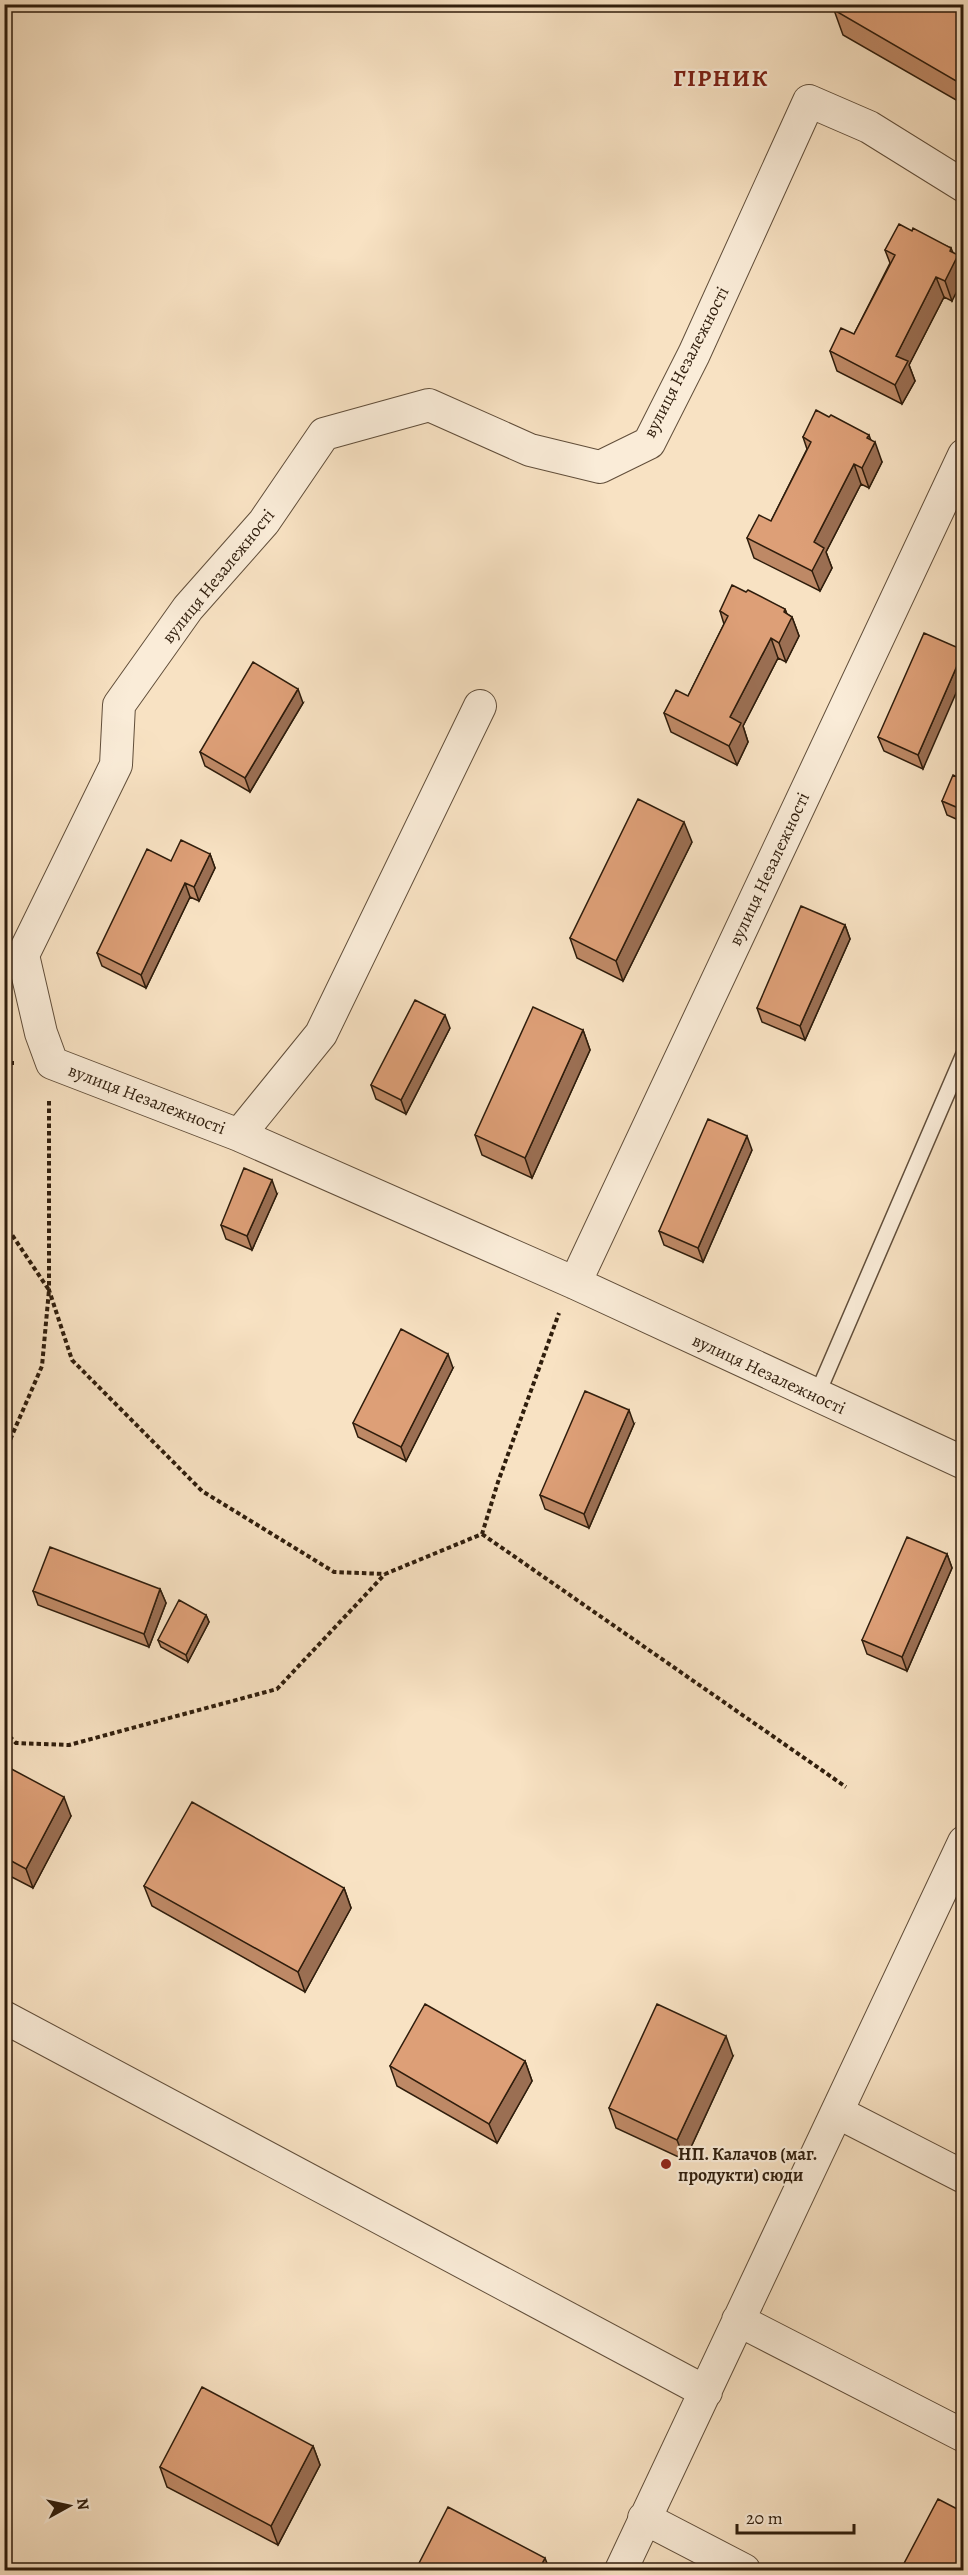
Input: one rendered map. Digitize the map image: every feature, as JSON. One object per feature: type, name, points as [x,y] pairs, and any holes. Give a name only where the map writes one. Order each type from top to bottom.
[{"type":"street","name":"вулиця Незалежності","points":[[963,186],[869,127],[809,101],[694,354],[649,442],[600,467],[530,450],[429,405],[324,434],[264,522],[188,608],[119,705],[116,765],[23,955],[41,1033],[52,1063],[239,1135],[574,1283],[963,1463]]},
{"type":"street","name":"вулиця Незалежності","points":[[574,1283],[963,456]]},
{"type":"street","points":[[239,1135],[321,1034],[480,706]]},
{"type":"street","points":[[621,2571],[837,2112],[957,1875],[963,1842]]},
{"type":"street","points":[[4,2017],[706,2392]]},
{"type":"street","points":[[837,2112],[963,2177]]},
{"type":"street","points":[[738,2320],[963,2436]]},
{"type":"street","points":[[644,2518],[744,2571]]},
{"type":"lane","points":[[816,1396],[963,1054]]},
{"type":"path","points":[[4,1454],[42,1366],[49,1290],[49,1084],[52,1063]]},
{"type":"path","points":[[4,1223],[49,1290],[72,1360],[202,1491],[334,1572],[385,1574]]},
{"type":"path","points":[[482,1534],[554,1322],[574,1283]]},
{"type":"path","points":[[4,1731],[16,1743],[69,1745],[277,1689],[385,1574],[482,1534]]},
{"type":"path","points":[[482,1534],[846,1787]]},
{"type":"building","points":[[838,4],[963,4],[963,85],[834,10]]},
{"type":"building","points":[[899,224],[912,231],[913,228],[951,248],[950,251],[958,255],[945,281],[936,277],[896,356],[908,361],[895,385],[830,351],[841,328],[854,334],[895,255],[885,250]]},
{"type":"building","points":[[816,410],[829,417],[831,415],[869,435],[867,438],[875,442],[862,468],[854,464],[814,542],[824,548],[812,571],[747,538],[759,515],[771,521],[811,442],[803,437]]},
{"type":"building","points":[[732,585],[746,592],[748,590],[785,609],[784,612],[792,617],[779,643],[771,638],[730,717],[741,723],[729,746],[664,713],[676,690],[688,696],[728,616],[720,611]]},
{"type":"building","points":[[924,633],[963,652],[918,755],[878,737]]},
{"type":"building","points":[[253,662],[298,689],[245,778],[200,752]]},
{"type":"building","points":[[953,775],[963,780],[963,810],[942,801]]},
{"type":"building","points":[[638,799],[684,822],[616,961],[570,938]]},
{"type":"building","points":[[181,840],[210,854],[194,887],[185,883],[141,975],[97,953],[147,849],[171,861]]},
{"type":"building","points":[[801,906],[845,925],[800,1026],[757,1008]]},
{"type":"building","points":[[415,1000],[445,1015],[401,1100],[371,1085]]},
{"type":"building","points":[[533,1007],[583,1030],[525,1158],[475,1135]]},
{"type":"building","points":[[708,1119],[747,1136],[698,1248],[659,1231]]},
{"type":"building","points":[[244,1168],[272,1180],[247,1236],[221,1225]]},
{"type":"building","points":[[401,1329],[448,1354],[401,1447],[353,1423]]},
{"type":"building","points":[[585,1391],[629,1410],[584,1514],[540,1495]]},
{"type":"building","points":[[907,1537],[947,1554],[902,1657],[862,1640]]},
{"type":"building","points":[[50,1547],[160,1589],[144,1634],[33,1591]]},
{"type":"building","points":[[179,1600],[206,1615],[186,1655],[158,1640]]},
{"type":"building","points":[[4,1765],[64,1797],[26,1869],[4,1857]]},
{"type":"building","points":[[192,1802],[344,1888],[298,1972],[144,1886]]},
{"type":"building","points":[[425,2004],[525,2061],[489,2124],[390,2066]]},
{"type":"building","points":[[657,2004],[726,2036],[677,2140],[609,2108]]},
{"type":"building","points":[[202,2387],[313,2446],[271,2526],[160,2467]]},
{"type":"building","points":[[938,2499],[963,2512],[963,2571],[900,2571]]},
{"type":"building","points":[[448,2507],[545,2558],[538,2571],[415,2571]]},
{"type":"place","name":"НП. Калачов (маг. продукти) сюди","points":[[666,2164]]},
{"type":"district","name":"ГІРНИК","points":[[721,78]]}]
